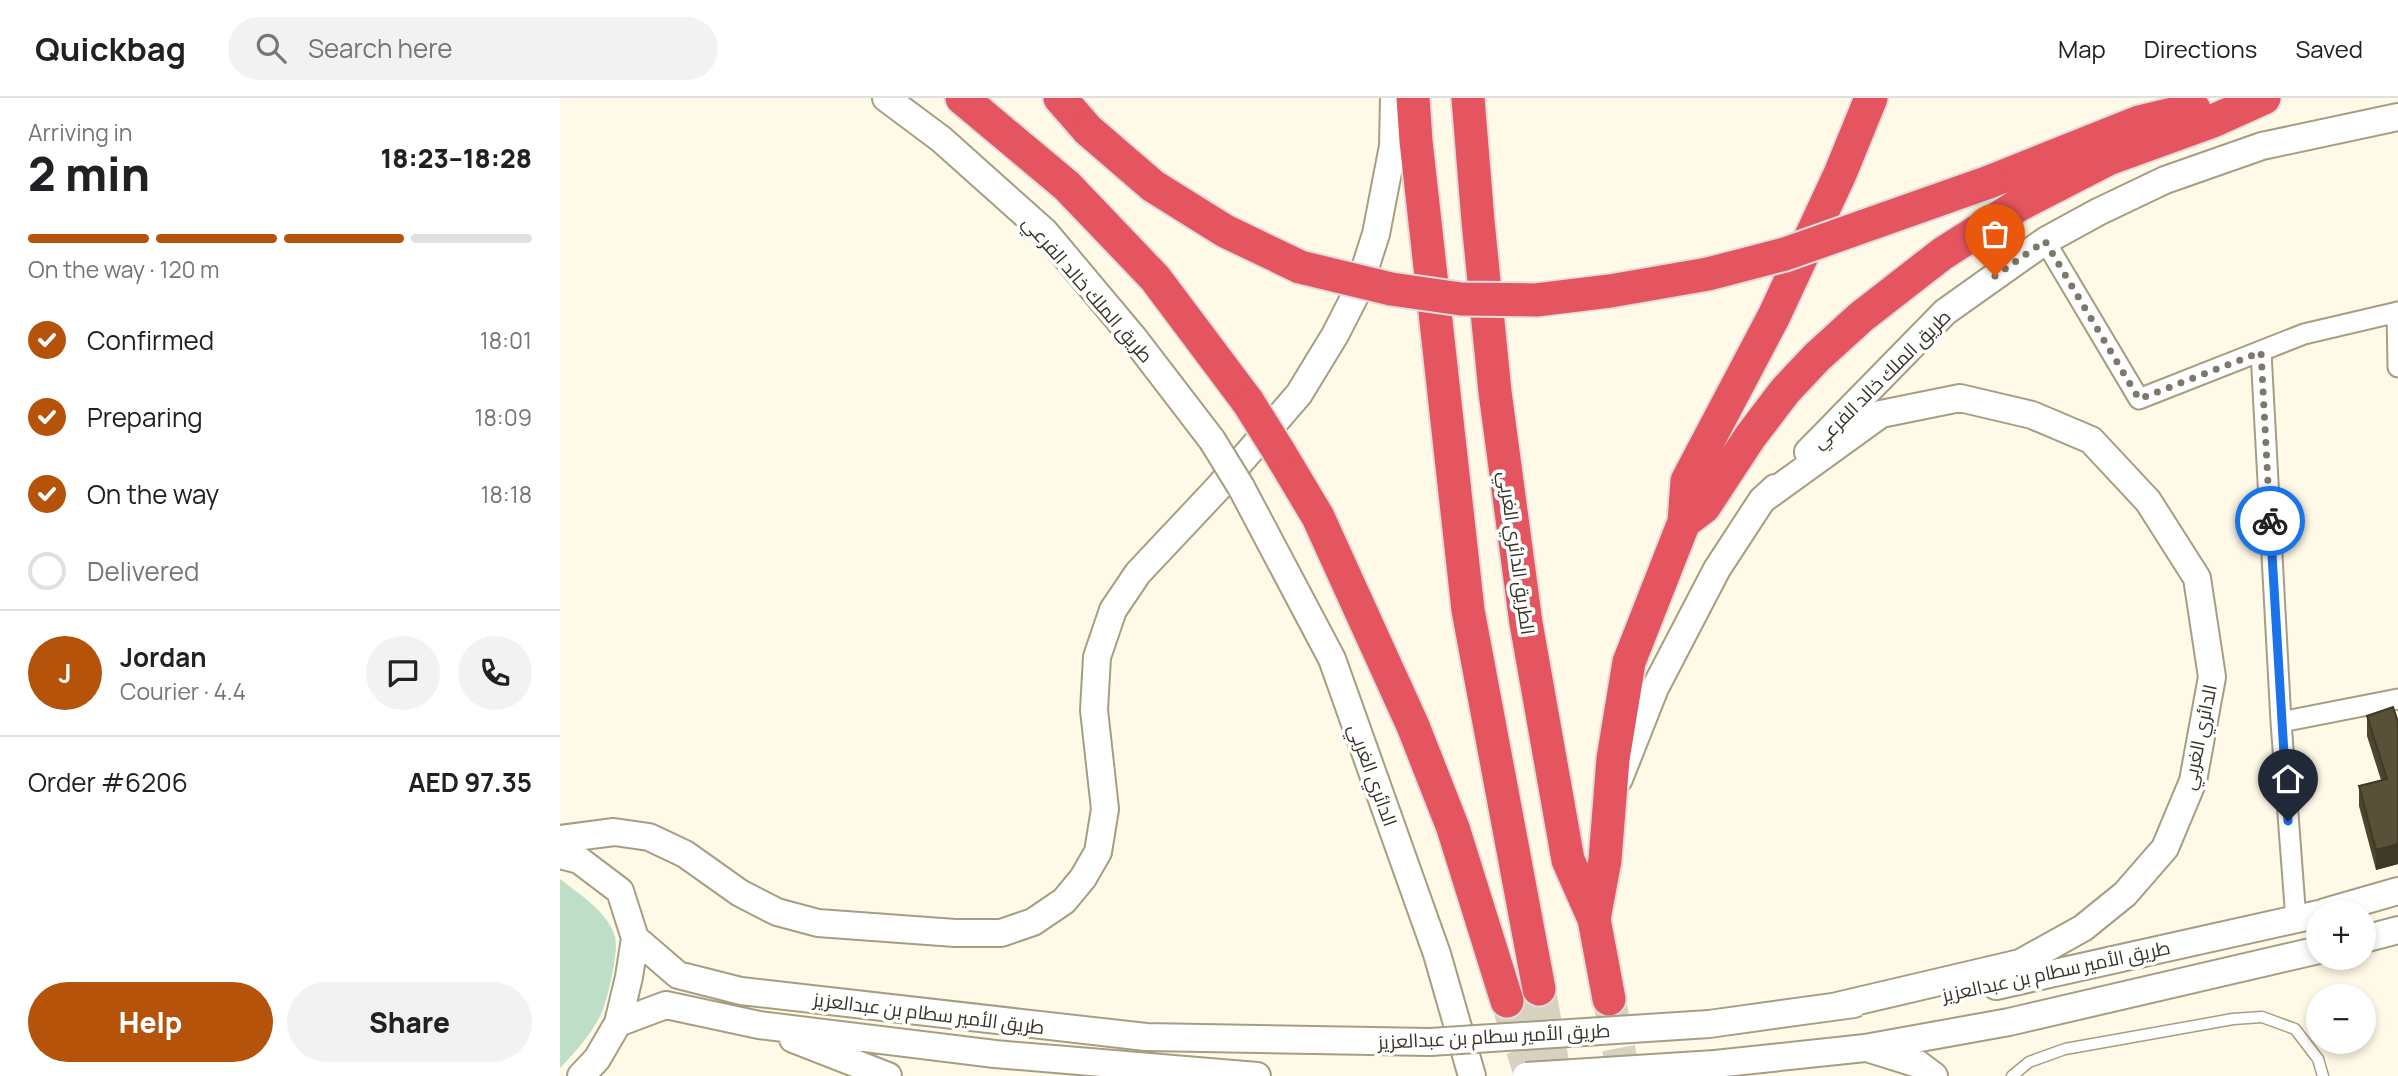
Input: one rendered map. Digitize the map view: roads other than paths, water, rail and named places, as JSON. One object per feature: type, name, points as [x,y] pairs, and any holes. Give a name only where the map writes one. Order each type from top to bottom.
[{"type":"highway","points":[[962,98],[1067,186],[1155,278],[1248,402],[1278,450],[1318,517],[1413,726],[1453,828],[1507,1001]]},
{"type":"highway","points":[[1060,98],[1088,130],[1153,186],[1225,231],[1300,267],[1391,289],[1461,299],[1536,300],[1610,291],[1708,274],[1785,254],[1989,181],[2139,122],[2241,98]]},
{"type":"highway","points":[[1413,98],[1468,610],[1539,989]]},
{"type":"highway","name":"الطريق الدائري الغربي","points":[[1468,98],[1495,392],[1526,623],[1568,860],[1594,919],[1609,999]]},
{"type":"highway","points":[[1594,919],[1605,860],[1614,759],[1629,662],[1685,522],[1687,481],[1774,316],[1840,174],[1871,98]]},
{"type":"highway","points":[[1685,522],[1704,507],[1750,437],[1785,391],[1817,356],[1861,317],[1942,254],[2017,206],[2108,159],[2213,121],[2264,98]]},
{"type":"street","name":"طريق الملك خالد الفرعي","points":[[886,98],[941,139],[1045,232],[1133,337],[1212,440],[1241,487]]},
{"type":"street","points":[[560,839],[614,832],[649,837],[685,854],[740,893],[777,912],[818,923],[955,933],[1001,933],[1033,922],[1064,901],[1083,878],[1098,852],[1105,809],[1094,710],[1097,657],[1113,610],[1138,573],[1217,489],[1299,394],[1335,335],[1358,290],[1376,234],[1394,146],[1394,98]]},
{"type":"street","name":"طريق الملك خالد الفرعي","points":[[1610,800],[1655,688],[1717,569],[1762,500],[1945,312],[2045,241],[2165,180],[2262,146],[2398,117]]},
{"type":"street","points":[[2045,241],[2139,399],[2304,334],[2397,312],[2398,367]]},
{"type":"street","points":[[2261,352],[2281,722],[2306,910]]},
{"type":"street","name":"الدائري الغربي","points":[[1762,500],[1881,414],[1960,398],[2032,415],[2091,440],[2148,502],[2197,578],[2212,677],[2193,781],[2165,848],[2126,894],[2083,928],[2020,963],[1837,1006]]},
{"type":"street","name":"الدائري الغربي","points":[[1241,487],[1332,659],[1437,954],[1472,1076]]},
{"type":"street","points":[[2281,722],[2398,699]]},
{"type":"street","points":[[560,855],[579,860],[620,891],[635,938],[618,1023],[597,1059],[581,1076]]},
{"type":"street","points":[[2367,900],[2398,891]]},
{"type":"street","name":"طريق الأمير سطام بن عبدالعزيز","points":[[635,938],[678,975],[741,991],[1146,1037],[1430,1042],[1709,1024],[1966,992],[2306,917]]},
{"type":"street","points":[[2376,936],[2398,930]]},
{"type":"street","name":"طريق الأمير سطام بن عبدالعزيز","points":[[1525,1076],[1715,1064],[1865,1048],[2009,1022],[2306,953]]},
{"type":"street","name":"طريق الأمير سطام بن عبدالعزيز","points":[[618,1023],[666,1005],[759,1025],[995,1054],[1257,1076]]},
{"type":"street","points":[[759,1025],[888,1076]]},
{"type":"street","points":[[1865,1048],[1918,1064],[1934,1076]]},
{"type":"lane","points":[[2012,1076],[2029,1062],[2065,1049],[2233,1019],[2262,1017],[2295,1029],[2318,1059],[2323,1076]]},
{"type":"tunnel","points":[[1539,989],[1555,1076]]},
{"type":"tunnel","points":[[1609,999],[1624,1076]]},
{"type":"tunnel","points":[[1507,1001],[1531,1076]]}]
